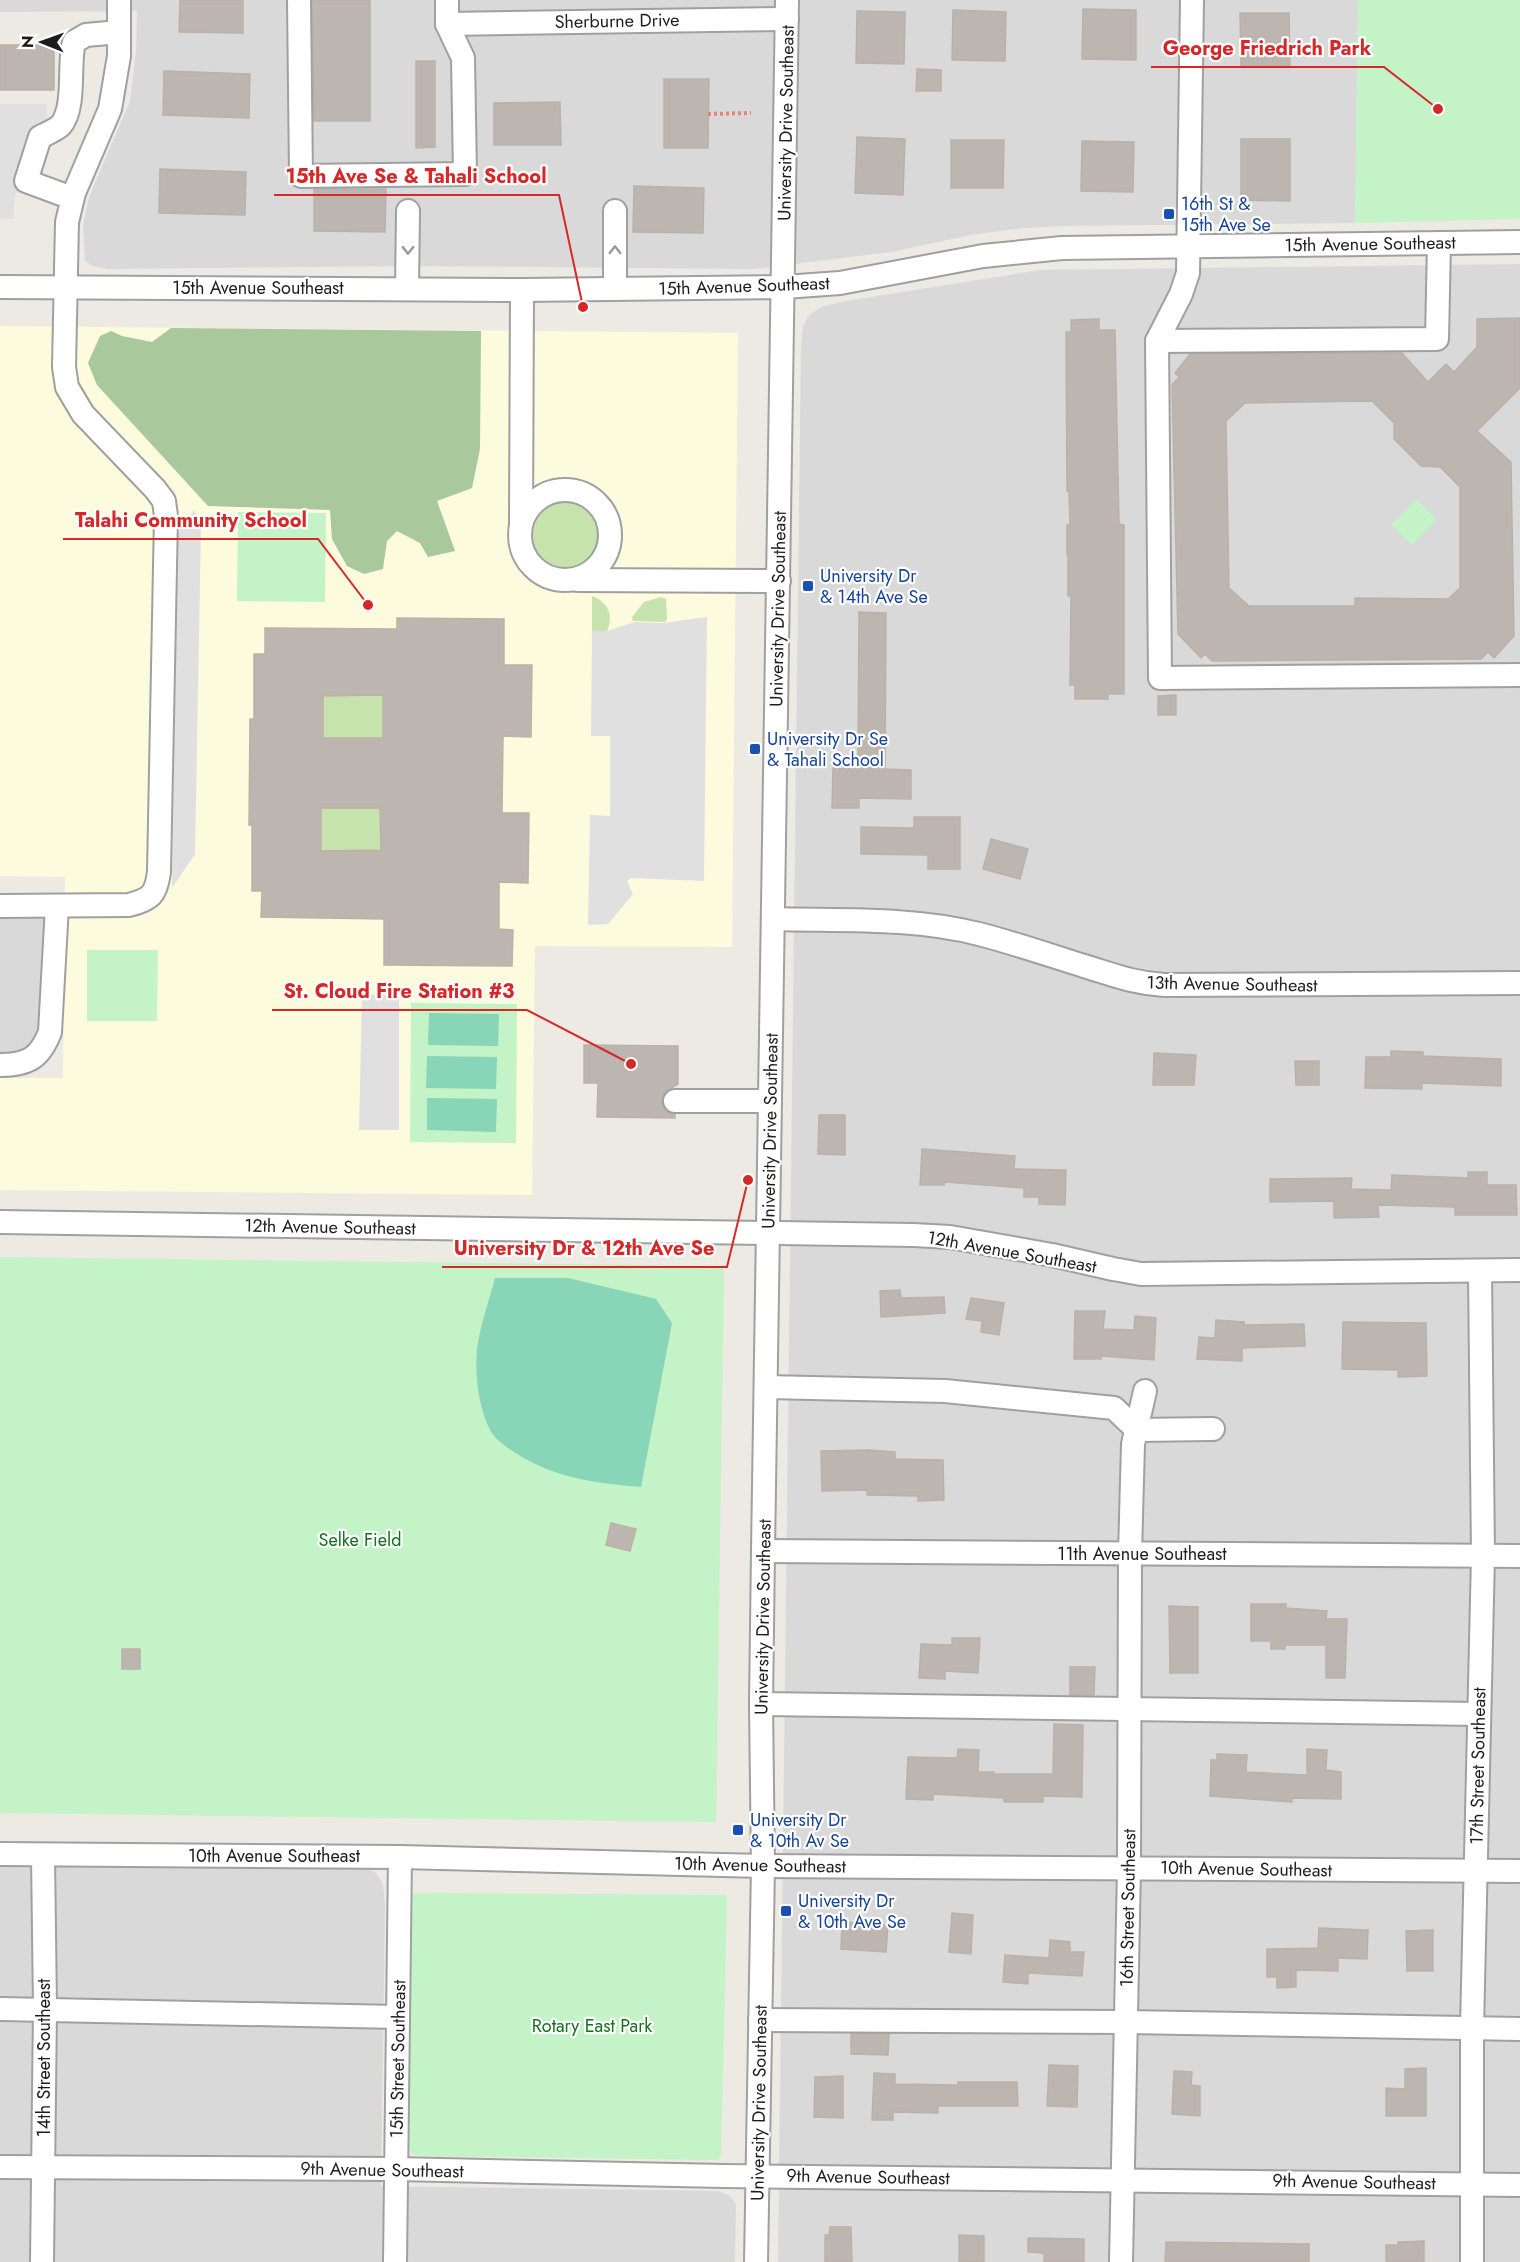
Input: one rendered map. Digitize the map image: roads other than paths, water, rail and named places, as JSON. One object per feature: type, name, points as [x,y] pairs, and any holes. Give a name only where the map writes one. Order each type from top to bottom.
[{"type":"street","points":[[0,906],[129,905],[146,900],[157,888],[166,516],[164,501],[83,414],[67,387],[64,368],[65,244],[72,198],[110,110],[116,81],[119,0]]},
{"type":"street","points":[[299,0],[301,176],[465,174],[463,58],[447,24],[447,0]]},
{"type":"street","points":[[1192,0],[1188,273],[1181,294],[1157,341],[1160,678],[1520,675]]},
{"type":"street","name":"Sherburne Drive","points":[[447,24],[787,10]]},
{"type":"street","name":"University Drive Southeast","points":[[756,2262],[763,1866],[761,1704],[787,10]]},
{"type":"street","points":[[72,198],[26,181],[40,137],[61,125],[69,107],[70,55],[74,42],[86,34],[119,32]]},
{"type":"street","points":[[407,289],[408,211]]},
{"type":"street","points":[[615,211],[615,289]]},
{"type":"street","name":"15th Avenue Southeast","points":[[0,287],[522,290],[784,287],[840,283],[993,255],[1062,248],[1520,242]]},
{"type":"street","points":[[1157,341],[1437,339],[1439,243]]},
{"type":"street","points":[[522,290],[521,532],[525,554],[538,571],[548,577],[570,580],[779,581]]},
{"type":"street","points":[[521,463],[536,483],[555,492]]},
{"type":"street","points":[[521,532],[528,511],[544,496],[555,492],[577,492],[597,504],[605,514],[609,526],[610,539],[607,551],[592,571],[570,580]]},
{"type":"street","points":[[610,539],[623,565],[645,579]]},
{"type":"street","points":[[0,1065],[21,1063],[34,1058],[44,1048],[50,1032],[57,906]]},
{"type":"street","name":"13th Avenue Southeast","points":[[773,919],[902,922],[956,928],[1088,967],[1116,978],[1141,983],[1193,986],[1520,983]]},
{"type":"street","points":[[675,1101],[770,1101]]},
{"type":"street","name":"12th Avenue Southeast","points":[[0,1222],[913,1235],[950,1238],[1052,1255],[1142,1274],[1520,1270]]},
{"type":"street","name":"17th Street Southeast","points":[[1472,2262],[1472,2028],[1483,1556],[1480,1271]]},
{"type":"street","points":[[766,1387],[945,1391],[1114,1408],[1137,1430],[1214,1429]]},
{"type":"street","name":"16th Street Southeast","points":[[1121,2262],[1129,1868],[1130,1554],[1133,1444],[1145,1391]]},
{"type":"street","name":"11th Avenue Southeast","points":[[764,1551],[1520,1556]]},
{"type":"street","points":[[761,1704],[1479,1714]]},
{"type":"street","name":"10th Avenue Southeast","points":[[0,1854],[400,1857],[763,1866],[1520,1871]]},
{"type":"street","name":"14th Street Southeast","points":[[42,2262],[45,2009],[43,1855]]},
{"type":"street","name":"15th Street Southeast","points":[[395,2262],[400,1857]]},
{"type":"street","points":[[0,2009],[398,2017]]},
{"type":"street","points":[[760,2020],[1126,2022],[1520,2029]]},
{"type":"street","name":"9th Avenue Southeast","points":[[0,2166],[396,2169],[758,2176],[1520,2185]]},
{"type":"place","name":"George Friedrich Park","points":[[1438,109]]},
{"type":"place","name":"16th St & 15th Ave Se","points":[[1169,214]]},
{"type":"place","name":"15th Ave Se & Tahali School","points":[[583,307]]},
{"type":"place","name":"University Dr & 14th Ave Se","points":[[808,586]]},
{"type":"place","name":"Talahi Community School","points":[[368,605]]},
{"type":"place","name":"University Dr Se & Tahali School","points":[[755,749]]},
{"type":"place","name":"St. Cloud Fire Station #3","points":[[631,1064]]},
{"type":"place","name":"University Dr & 12th Ave Se","points":[[748,1180]]},
{"type":"place","name":"University Dr & 10th Av Se","points":[[738,1830]]},
{"type":"place","name":"University Dr & 10th Ave Se","points":[[786,1911]]},
{"type":"park label","name":"Selke Field","points":[[360,1540]]},
{"type":"park label","name":"Rotary East Park","points":[[592,2026]]}]
